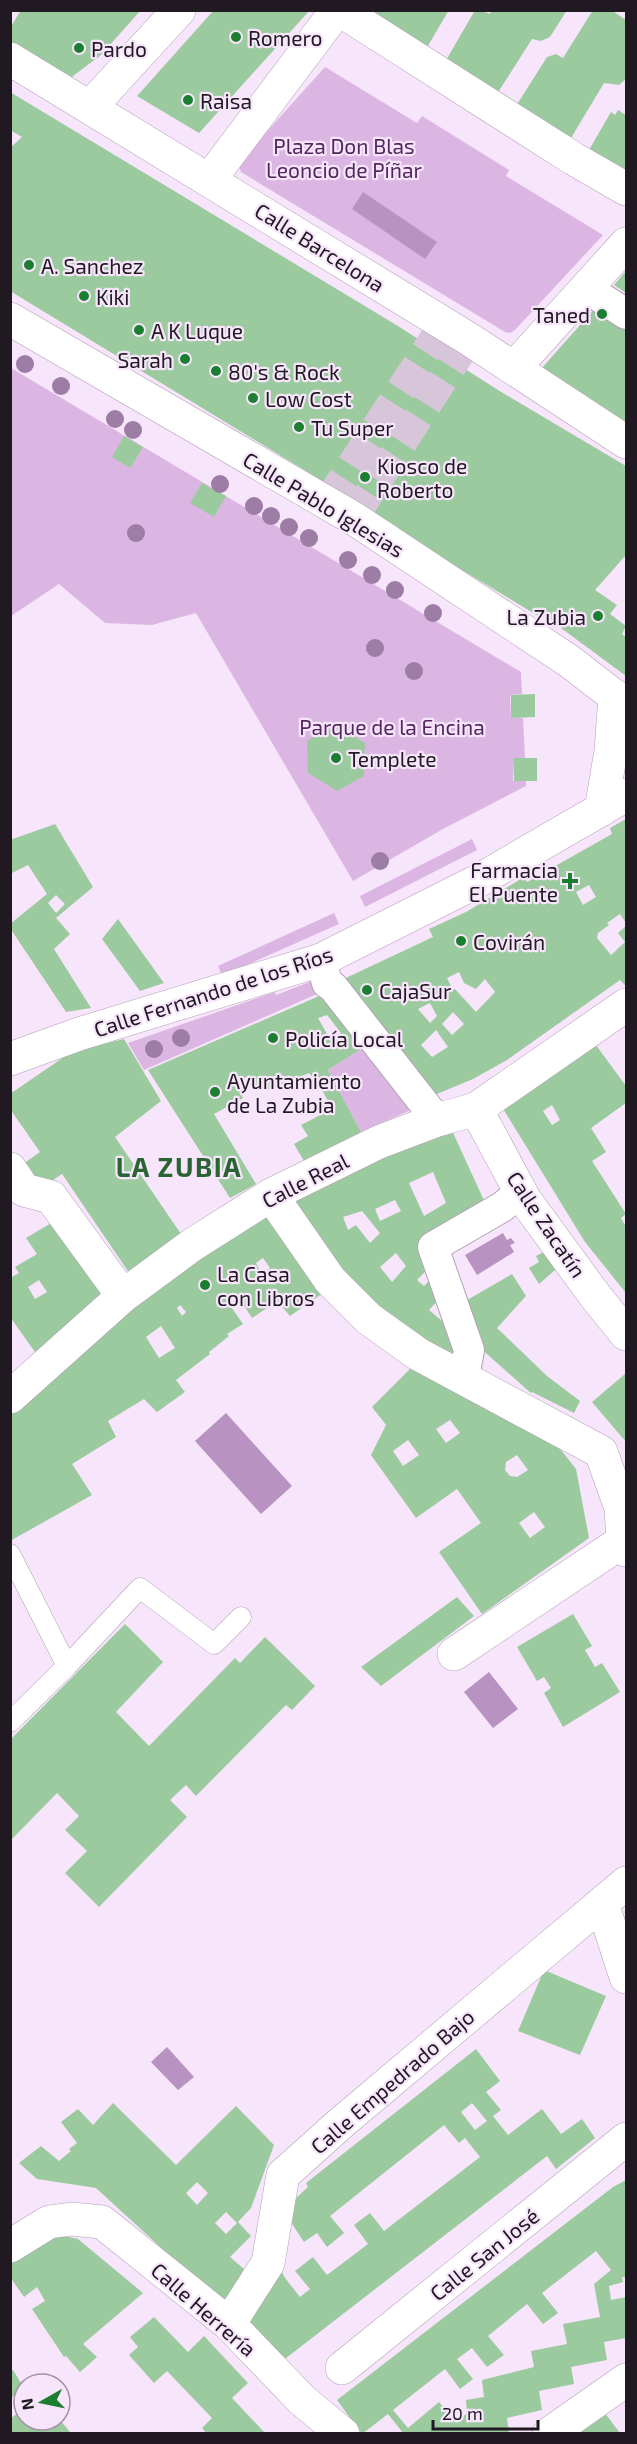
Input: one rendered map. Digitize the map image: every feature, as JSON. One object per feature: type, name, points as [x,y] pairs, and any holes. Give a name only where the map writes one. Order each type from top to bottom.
[{"type":"street","points":[[91,106],[179,10]]},
{"type":"street","points":[[210,179],[339,10],[564,153],[627,189]]},
{"type":"street","name":"Calle Barcelona","points":[[10,58],[514,368],[627,442]]},
{"type":"street","points":[[514,368],[627,244]]},
{"type":"street","points":[[586,288],[627,314]]},
{"type":"street","name":"Calle Pablo Iglesias","points":[[10,319],[353,518],[578,667],[621,701]]},
{"type":"street","name":"Calle Fernando de los Ríos","points":[[10,1059],[79,1034],[321,960],[476,882],[614,803],[611,751],[621,701]]},
{"type":"street","points":[[321,960],[327,982],[437,1120]]},
{"type":"street","name":"Calle Real","points":[[10,1397],[123,1296],[192,1245],[271,1195],[379,1142],[437,1120],[476,1109],[627,1005]]},
{"type":"street","name":"Calle Zacatín","points":[[476,1109],[521,1192],[596,1297],[627,1334]]},
{"type":"street","points":[[10,1168],[24,1190],[51,1197],[123,1296]]},
{"type":"street","points":[[464,1377],[469,1350],[433,1247],[502,1207],[521,1192]]},
{"type":"street","points":[[271,1195],[330,1280],[369,1319],[418,1354],[601,1452],[624,1507],[625,1546],[454,1654]]},
{"type":"street","points":[[614,1893],[627,1977]]},
{"type":"street","name":"Calle Empedrado Bajo","points":[[229,2324],[268,2264],[283,2175],[341,2123],[614,1893]]},
{"type":"street","name":"Calle San José","points":[[342,2368],[627,2139]]},
{"type":"street","name":"Calle Herrería","points":[[10,2246],[49,2222],[72,2219],[102,2222],[229,2324],[302,2400],[343,2433]]},
{"type":"street","points":[[549,2433],[627,2380]]},
{"type":"lane","points":[[10,1554],[67,1666]]},
{"type":"lane","points":[[10,1722],[67,1666],[140,1588],[214,1644],[241,1617]]},
{"type":"green space","name":"Plaza Don Blas Leoncio de Píñar","points":[[325,67],[417,123],[422,116],[509,170],[506,176],[603,235],[510,333],[241,172],[239,167],[242,159]]},
{"type":"green space","name":"Parque de la Encina","points":[[11,368],[521,672],[522,694],[510,695],[511,718],[523,718],[525,758],[513,758],[513,781],[526,781],[526,786],[443,829],[353,881],[196,613],[152,625],[105,623],[59,584],[11,616]]},
{"type":"green space","points":[[472,839],[477,850],[365,907],[360,896]]},
{"type":"green space","points":[[334,913],[339,924],[222,976],[218,966]]},
{"type":"green space","points":[[325,976],[333,987],[144,1070],[128,1043],[275,992],[276,995]]},
{"type":"green space","points":[[374,1041],[420,1106],[361,1132],[328,1070]]},
{"type":"shaded area","points":[[363,192],[437,242],[425,259],[352,209]]},
{"type":"shaded area","points":[[503,1233],[507,1240],[511,1238],[515,1243],[510,1245],[514,1252],[477,1275],[465,1255]]},
{"type":"shaded area","points":[[226,1413],[292,1486],[261,1514],[195,1441]]},
{"type":"shaded area","points":[[489,1672],[518,1709],[493,1728],[464,1692]]},
{"type":"shaded area","points":[[167,2047],[194,2077],[178,2090],[151,2062]]},
{"type":"building","points":[[21,10],[141,10],[101,55],[65,82],[10,46],[10,28]]},
{"type":"building","points":[[214,10],[310,10],[199,133],[137,96]]},
{"type":"building","points":[[368,10],[449,10],[426,49]]},
{"type":"building","points":[[480,10],[490,14],[492,10],[567,10],[550,37],[541,41],[532,39],[497,94],[445,62],[474,12]]},
{"type":"building","points":[[593,10],[611,10],[626,20],[626,79],[619,85],[604,83],[571,138],[516,106],[547,57],[556,54],[563,58]]},
{"type":"building","points":[[10,92],[626,466],[626,555],[595,590],[617,605],[610,614],[626,626],[622,634],[626,637],[626,676],[561,628],[562,626],[540,613],[538,616],[396,530],[398,527],[10,291],[10,148],[22,137],[10,130]]},
{"type":"building","points":[[618,110],[626,115],[626,173],[589,150],[611,112],[615,115]]},
{"type":"building","points":[[626,271],[626,293],[614,285]]},
{"type":"building","points":[[596,307],[626,325],[626,422],[541,369]]},
{"type":"building","points":[[124,436],[143,447],[130,468],[112,457]]},
{"type":"building","points":[[202,483],[226,496],[214,517],[190,503]]},
{"type":"building","points":[[535,694],[535,717],[511,718],[511,695]]},
{"type":"building","name":"Templete","points":[[335,725],[365,743],[364,776],[337,791],[308,773],[307,741]]},
{"type":"building","points":[[513,758],[537,758],[537,781],[514,781]]},
{"type":"building","points":[[626,819],[626,923],[620,914],[607,923],[609,925],[598,933],[597,938],[611,955],[625,942],[618,933],[626,926],[626,986],[620,980],[507,1060],[473,1079],[425,1099],[333,984],[433,937],[429,929],[466,912],[524,877],[527,882],[612,834],[610,828]],"holes":[[[589,885],[596,897],[583,905],[576,892]],[[459,972],[464,983],[476,989],[485,979],[495,992],[476,1012],[455,989],[453,990],[447,978]],[[430,1003],[437,1016],[430,1023],[418,1009]],[[453,1012],[464,1024],[452,1035],[442,1024]],[[436,1030],[448,1047],[432,1057],[421,1045]]]},
{"type":"building","points":[[55,824],[93,887],[56,918],[70,934],[54,949],[91,1008],[66,1012],[10,928],[10,924],[47,894],[28,865],[10,874],[10,840]],"holes":[[[56,895],[65,904],[56,913],[48,903]]]},
{"type":"building","points":[[118,919],[164,983],[140,991],[102,939]]},
{"type":"building","points":[[333,990],[374,1041],[328,1070],[361,1132],[304,1161],[294,1144],[308,1136],[301,1125],[332,1109],[321,1088],[309,1073],[265,1091],[262,1088],[256,1090],[249,1075],[235,1084],[243,1098],[214,1114],[256,1184],[230,1198],[148,1070]],"holes":[[[327,1015],[341,1033],[330,1039],[318,1018]]]},
{"type":"building","points":[[590,1037],[626,1086],[626,1103],[591,1128],[606,1152],[592,1161],[626,1214],[621,1218],[626,1227],[626,1293],[585,1242],[499,1102]],"holes":[[[552,1105],[560,1120],[552,1125],[543,1111]]]},
{"type":"building","points":[[124,1039],[161,1101],[115,1137],[185,1240],[132,1277],[62,1174],[41,1188],[23,1164],[40,1152],[10,1109],[10,1094],[80,1046],[83,1049]]},
{"type":"building","points":[[449,1124],[487,1207],[417,1280],[424,1286],[434,1276],[441,1297],[429,1310],[455,1332],[458,1342],[453,1357],[430,1345],[333,1276],[280,1202]],"holes":[[[433,1172],[446,1203],[424,1216],[409,1183]],[[395,1200],[401,1211],[380,1221],[375,1209]],[[362,1211],[380,1233],[370,1243],[356,1225],[348,1230],[343,1217]],[[396,1253],[406,1266],[392,1282],[380,1267]]]},
{"type":"building","points":[[269,1209],[326,1291],[290,1316],[277,1301],[252,1318],[237,1295],[227,1301],[243,1324],[227,1334],[229,1336],[209,1352],[210,1354],[176,1380],[185,1392],[157,1412],[144,1399],[108,1421],[116,1437],[72,1464],[92,1495],[10,1541],[10,1408],[52,1365]],"holes":[[[263,1258],[270,1268],[262,1274],[256,1263]],[[180,1305],[186,1312],[182,1316],[177,1308]],[[161,1326],[175,1348],[159,1358],[146,1337]]]},
{"type":"building","points":[[53,1222],[108,1298],[35,1352],[10,1317],[10,1278],[19,1273],[15,1267],[37,1254],[26,1238]],"holes":[[[39,1280],[47,1292],[35,1299],[28,1287]]]},
{"type":"building","points":[[544,1252],[555,1270],[539,1284],[529,1268],[539,1262],[536,1256]]},
{"type":"building","points":[[512,1274],[526,1296],[497,1328],[547,1376],[580,1401],[574,1413],[531,1393],[479,1347],[462,1303]]},
{"type":"building","points":[[412,1367],[544,1437],[561,1450],[576,1469],[589,1538],[482,1614],[439,1552],[481,1523],[457,1489],[416,1518],[371,1455],[386,1425],[372,1407]],"holes":[[[450,1420],[460,1433],[446,1443],[436,1429]],[[408,1440],[419,1455],[403,1466],[393,1451]],[[517,1455],[528,1470],[517,1477],[510,1476],[505,1470],[506,1462]],[[534,1512],[545,1527],[530,1538],[519,1523]]]},
{"type":"building","points":[[625,1374],[626,1376],[626,1442],[592,1402]]},
{"type":"building","points":[[457,1597],[474,1616],[381,1686],[361,1667]]},
{"type":"building","points":[[573,1614],[592,1646],[585,1650],[595,1667],[602,1663],[620,1692],[563,1727],[544,1693],[551,1688],[544,1677],[537,1681],[517,1647]]},
{"type":"building","points":[[125,1624],[163,1662],[116,1712],[149,1746],[235,1658],[240,1663],[265,1637],[315,1686],[292,1710],[286,1705],[196,1796],[186,1785],[170,1800],[187,1817],[99,1907],[65,1873],[87,1851],[65,1830],[79,1816],[57,1793],[10,1841],[10,1740]]},
{"type":"building","points":[[544,1970],[606,1996],[580,2055],[518,2031]]},
{"type":"building","points":[[476,2049],[500,2081],[486,2092],[501,2110],[493,2116],[508,2135],[542,2109],[561,2134],[582,2119],[595,2138],[556,2169],[547,2156],[281,2362],[241,2317],[276,2261],[285,2278],[300,2297],[310,2289],[295,2271],[313,2257],[327,2275],[368,2244],[354,2225],[370,2213],[384,2231],[480,2157],[465,2138],[459,2143],[444,2125],[330,2216],[344,2233],[327,2247],[317,2233],[304,2242],[283,2210],[308,2187],[306,2183]],"holes":[[[472,2103],[487,2121],[475,2130],[461,2112]]]},
{"type":"building","points":[[113,2103],[176,2165],[236,2106],[274,2145],[251,2208],[237,2223],[251,2236],[230,2257],[252,2276],[229,2310],[96,2188],[37,2179],[19,2163],[41,2146],[59,2161],[71,2151],[69,2149],[77,2143],[61,2122],[78,2109],[93,2125]],"holes":[[[197,2182],[208,2193],[197,2205],[186,2193]],[[226,2212],[237,2223],[226,2234],[215,2223]]]},
{"type":"building","points":[[626,2180],[626,2277],[622,2277],[623,2282],[609,2286],[611,2300],[626,2297],[626,2338],[604,2342],[607,2360],[571,2367],[574,2384],[539,2391],[542,2410],[507,2418],[509,2433],[403,2433],[388,2414],[362,2434],[337,2400],[613,2187]],"holes":[[[596,2251],[611,2270],[594,2284],[600,2317],[563,2324],[567,2344],[531,2351],[534,2367],[482,2380],[484,2397],[466,2400],[467,2413],[456,2423],[439,2402],[408,2428],[393,2410],[445,2369],[460,2389],[473,2379],[457,2359],[472,2348],[487,2367],[504,2355],[488,2336],[527,2304],[543,2324],[558,2313],[542,2293]]]},
{"type":"building","points":[[60,2235],[78,2239],[143,2293],[83,2344],[97,2357],[80,2372],[66,2356],[64,2357],[32,2309],[45,2301],[37,2287],[24,2297],[10,2277],[10,2257]]},
{"type":"building","points":[[154,2317],[188,2352],[204,2336],[248,2383],[232,2398],[265,2433],[206,2433],[202,2428],[212,2418],[167,2371],[154,2383],[129,2355],[138,2347],[130,2337]]},
{"type":"building","points":[[10,2371],[14,2372],[12,2372],[12,2397],[10,2399]]},
{"type":"building","points":[[604,2412],[620,2433],[576,2433]]},
{"type":"building","points":[[12,2417],[12,2432],[70,2432],[10,2433]]},
{"type":"tunnel","points":[[327,503],[444,324]]},
{"type":"tunnel","points":[[353,518],[469,339]]},
{"type":"place","name":"Romero","points":[[236,37]]},
{"type":"place","name":"Pardo","points":[[79,48]]},
{"type":"place","name":"Raisa","points":[[188,100]]},
{"type":"place","name":"A. Sanchez","points":[[29,265]]},
{"type":"place","name":"Kiki","points":[[84,296]]},
{"type":"place","name":"Taned","points":[[602,314]]},
{"type":"place","name":"A K Luque","points":[[139,330]]},
{"type":"place","name":"Sarah","points":[[185,359]]},
{"type":"place","name":"80's & Rock","points":[[216,371]]},
{"type":"place","name":"Low Cost","points":[[253,398]]},
{"type":"place","name":"Tu Super","points":[[299,427]]},
{"type":"place","name":"Kiosco de Roberto","points":[[365,477]]},
{"type":"place","name":"La Zubia","points":[[598,616]]},
{"type":"place","name":"Templete","points":[[336,758]]},
{"type":"place","name":"Farmacia El Puente","points":[[570,881]]},
{"type":"place","name":"Covirán","points":[[461,941]]},
{"type":"place","name":"CajaSur","points":[[367,990]]},
{"type":"place","name":"Policía Local","points":[[273,1038]]},
{"type":"place","name":"Ayuntamiento de La Zubia","points":[[215,1092]]},
{"type":"place","name":"La Casa con Libros","points":[[205,1285]]},
{"type":"district","name":"LA ZUBIA","points":[[179,1166]]}]
